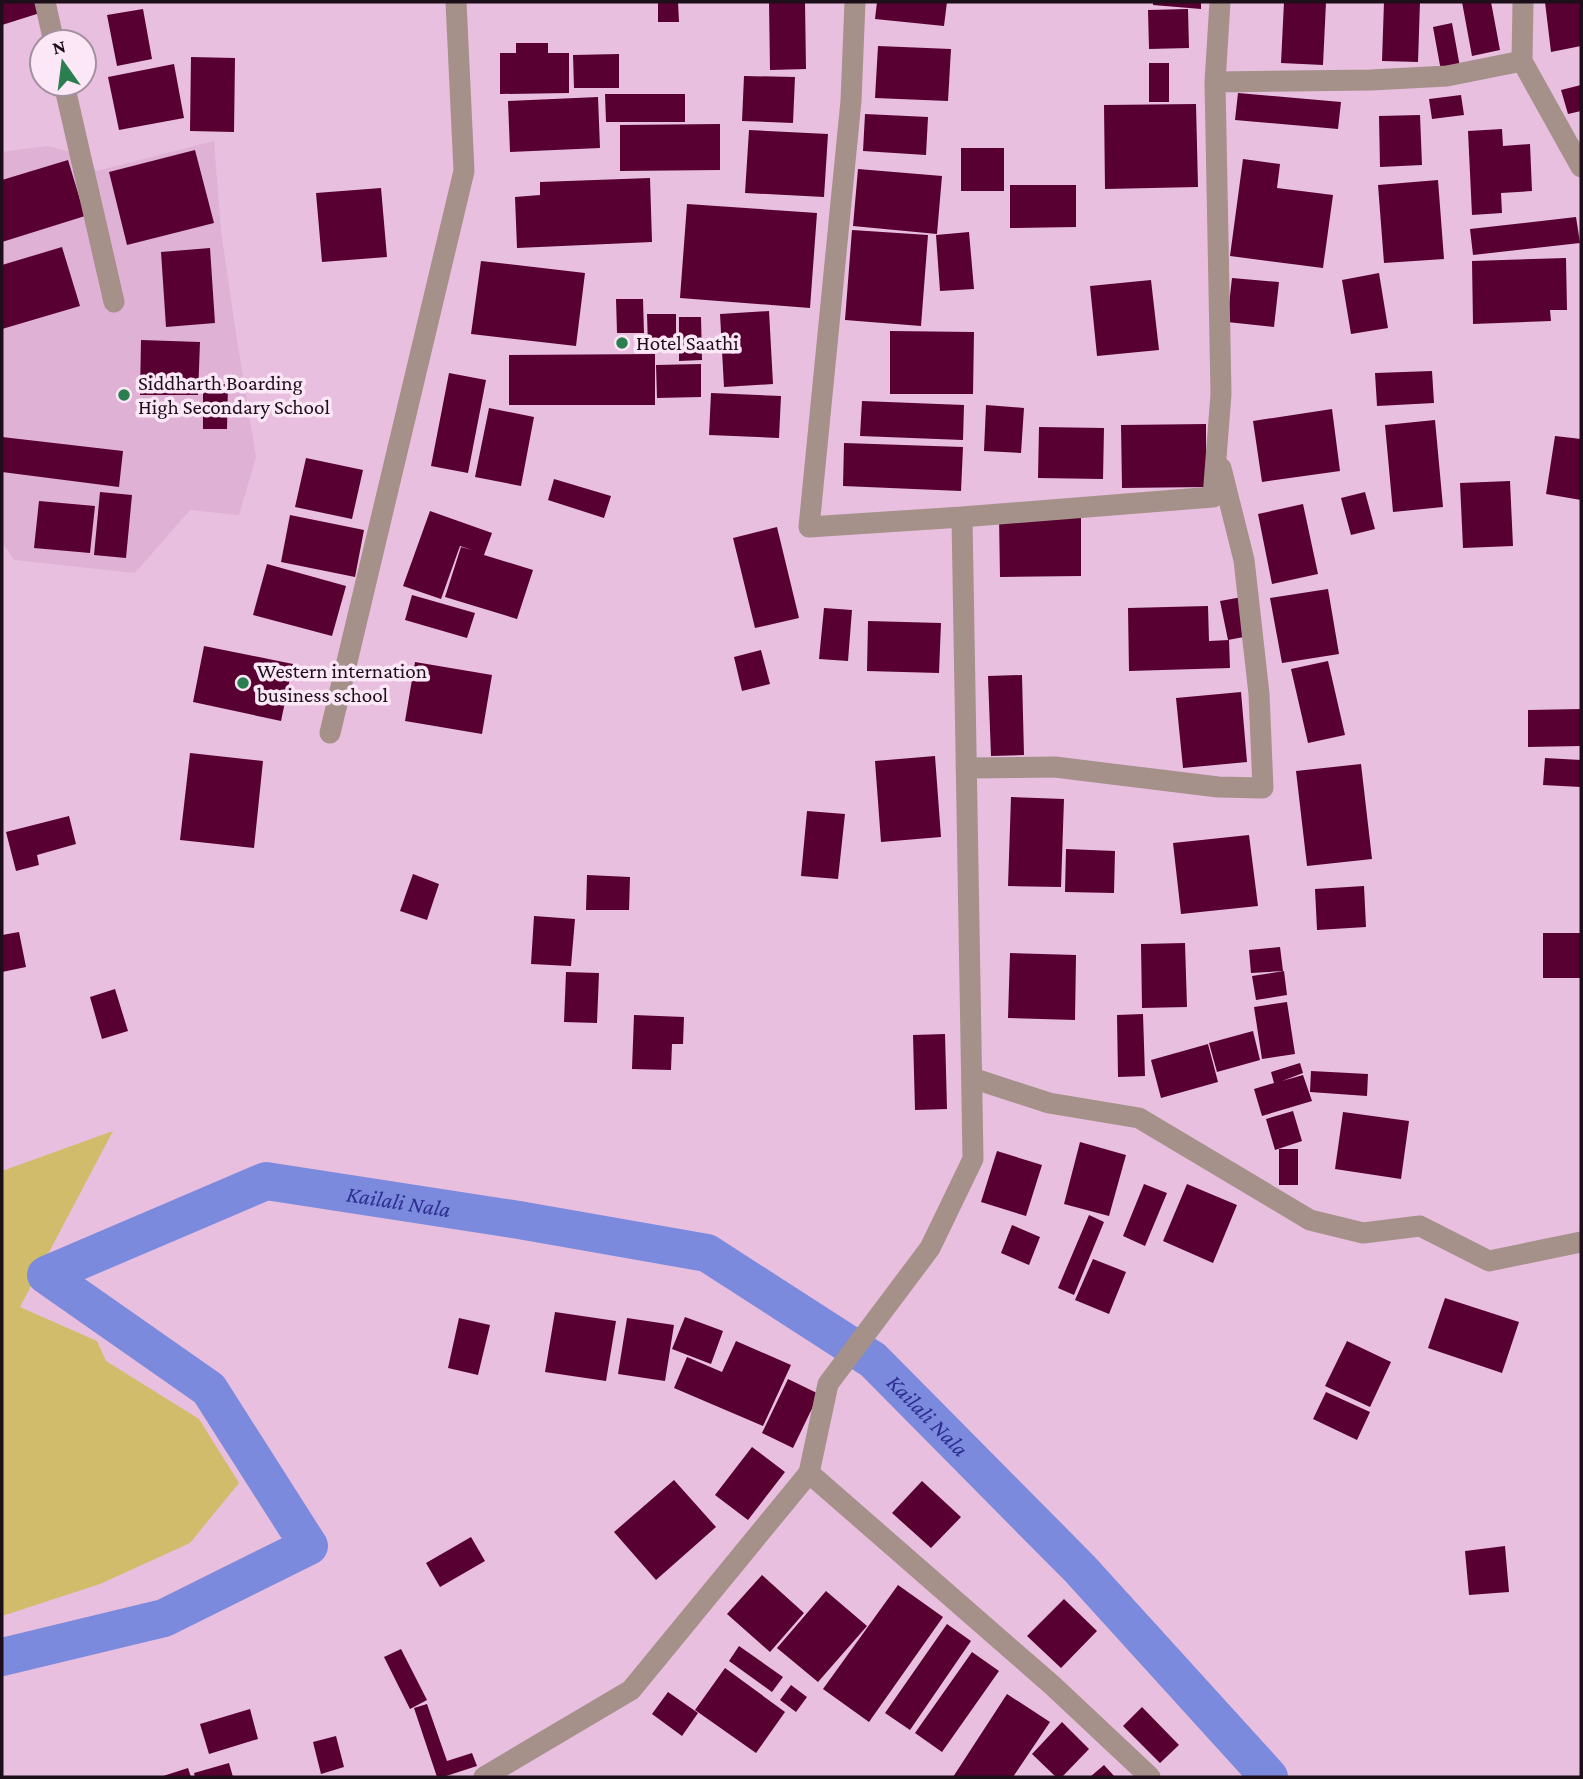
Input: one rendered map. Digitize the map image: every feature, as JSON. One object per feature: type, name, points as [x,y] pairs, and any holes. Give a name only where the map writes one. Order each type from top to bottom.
[{"type":"street","points":[[45,2],[51,28]]},
{"type":"street","points":[[330,733],[464,172],[456,2]]},
{"type":"street","points":[[855,2],[851,101],[808,527],[1213,497],[1221,394],[1215,82],[1220,2]]},
{"type":"street","points":[[1523,2],[1522,61],[1581,167]]},
{"type":"street","points":[[1215,82],[1447,76],[1522,61]]},
{"type":"street","points":[[67,98],[114,302]]},
{"type":"street","points":[[967,768],[1055,767],[1218,787],[1263,788],[1259,694],[1244,560],[1217,449]]},
{"type":"street","points":[[484,1777],[631,1690],[809,1473],[828,1384],[930,1248],[973,1159],[962,517]]},
{"type":"street","points":[[972,1078],[1049,1103],[1139,1118],[1310,1220],[1363,1234],[1420,1226],[1489,1261],[1581,1242]]},
{"type":"street","points":[[809,1473],[1052,1685],[1150,1777]]},
{"type":"shaded area","name":"Siddharth Boarding High Secondary School","points":[[214,141],[221,231],[256,457],[239,515],[190,510],[135,573],[14,560],[2,542],[2,152],[47,146],[75,153],[97,171]]},
{"type":"shaded area","points":[[113,1131],[20,1307],[97,1341],[106,1361],[199,1419],[239,1483],[190,1543],[100,1584],[2,1616],[2,1171]]},
{"type":"building","points":[[2,2],[39,2],[43,12],[2,25]]},
{"type":"building","points":[[658,2],[678,2],[679,22],[658,22]]},
{"type":"building","points":[[769,2],[805,2],[806,69],[770,70]]},
{"type":"building","points":[[877,2],[947,2],[944,26],[875,19]]},
{"type":"building","points":[[1153,2],[1201,2],[1201,9],[1153,5]]},
{"type":"building","points":[[1284,2],[1326,2],[1323,65],[1281,63]]},
{"type":"building","points":[[1384,2],[1420,2],[1418,62],[1382,61]]},
{"type":"building","points":[[1462,2],[1491,2],[1500,50],[1472,56]]},
{"type":"building","points":[[1545,2],[1581,2],[1581,46],[1551,52]]},
{"type":"building","points":[[143,9],[152,59],[117,66],[107,15]]},
{"type":"building","points":[[1188,9],[1189,48],[1149,49],[1148,10]]},
{"type":"building","points":[[1452,23],[1460,67],[1441,71],[1433,27]]},
{"type":"building","points":[[516,43],[548,43],[548,53],[569,53],[569,93],[500,94],[500,53],[516,53]]},
{"type":"building","points":[[878,46],[951,49],[948,101],[875,98]]},
{"type":"building","points":[[619,54],[619,88],[574,88],[573,55]]},
{"type":"building","points":[[191,57],[235,58],[234,132],[190,131]]},
{"type":"building","points":[[1149,63],[1169,63],[1169,102],[1149,102]]},
{"type":"building","points":[[174,64],[184,118],[119,130],[108,77]]},
{"type":"building","points":[[744,76],[795,77],[793,123],[742,121]]},
{"type":"building","points":[[1581,85],[1581,111],[1568,114],[1561,90]]},
{"type":"building","points":[[1238,93],[1341,102],[1338,129],[1235,120]]},
{"type":"building","points":[[605,94],[685,94],[685,122],[606,122]]},
{"type":"building","points":[[1461,95],[1464,115],[1432,119],[1429,99]]},
{"type":"building","points":[[598,97],[600,148],[510,152],[508,101]]},
{"type":"building","points":[[1196,104],[1198,187],[1105,189],[1104,105]]},
{"type":"building","points":[[865,114],[928,117],[926,155],[863,151]]},
{"type":"building","points":[[1420,115],[1422,165],[1380,167],[1379,116]]},
{"type":"building","points":[[720,124],[720,170],[620,171],[620,125]]},
{"type":"building","points":[[1502,129],[1503,146],[1530,144],[1532,191],[1501,193],[1502,213],[1472,215],[1468,131]]},
{"type":"building","points":[[749,130],[828,134],[824,197],[745,193]]},
{"type":"building","points":[[961,148],[1004,148],[1004,191],[961,191]]},
{"type":"building","points":[[195,150],[214,223],[127,245],[109,172]]},
{"type":"building","points":[[1243,159],[1280,164],[1277,188],[1333,195],[1323,268],[1230,256]]},
{"type":"building","points":[[68,160],[85,216],[2,242],[2,180]]},
{"type":"building","points":[[858,169],[942,176],[937,234],[853,226]]},
{"type":"building","points":[[650,178],[652,242],[517,248],[515,197],[540,195],[540,182]]},
{"type":"building","points":[[1438,180],[1444,259],[1384,263],[1378,185]]},
{"type":"building","points":[[1010,185],[1076,185],[1076,227],[1010,228]]},
{"type":"building","points":[[381,188],[387,257],[322,262],[316,193]]},
{"type":"building","points":[[687,204],[817,213],[810,308],[680,298]]},
{"type":"building","points":[[1576,217],[1580,243],[1473,255],[1470,229]]},
{"type":"building","points":[[852,230],[928,235],[921,326],[845,320]]},
{"type":"building","points":[[969,232],[974,289],[940,291],[936,235]]},
{"type":"building","points":[[62,247],[80,306],[2,329],[2,265]]},
{"type":"building","points":[[210,248],[215,323],[166,327],[161,252]]},
{"type":"building","points":[[1566,258],[1567,310],[1550,310],[1551,321],[1473,324],[1472,261]]},
{"type":"building","points":[[481,261],[585,273],[576,346],[471,334]]},
{"type":"building","points":[[1379,273],[1388,328],[1351,334],[1342,280]]},
{"type":"building","points":[[1232,278],[1279,282],[1274,327],[1227,322]]},
{"type":"building","points":[[1151,280],[1159,350],[1097,356],[1090,286]]},
{"type":"building","points":[[616,299],[643,299],[644,333],[617,333]]},
{"type":"building","points":[[769,311],[773,384],[724,387],[720,314]]},
{"type":"building","points":[[647,314],[676,314],[676,346],[648,346]]},
{"type":"building","points":[[679,317],[701,317],[702,360],[679,361]]},
{"type":"building","points":[[890,331],[974,332],[973,394],[890,394]]},
{"type":"building","points":[[141,340],[200,342],[198,395],[140,395]]},
{"type":"building","points":[[655,354],[655,405],[509,405],[509,355]]},
{"type":"building","points":[[701,364],[701,397],[657,398],[656,365]]},
{"type":"building","points":[[1432,371],[1434,403],[1377,406],[1375,373]]},
{"type":"building","points":[[449,373],[486,380],[468,473],[431,466]]},
{"type":"building","points":[[203,384],[228,384],[227,429],[203,429]]},
{"type":"building","points":[[711,393],[781,396],[779,438],[709,435]]},
{"type":"building","points":[[862,401],[964,405],[963,440],[860,436]]},
{"type":"building","points":[[986,405],[1024,408],[1021,453],[984,451]]},
{"type":"building","points":[[489,408],[534,417],[521,486],[475,477]]},
{"type":"building","points":[[1332,409],[1340,471],[1262,482],[1253,421]]},
{"type":"building","points":[[1435,420],[1443,507],[1393,512],[1385,425]]},
{"type":"building","points":[[1206,424],[1206,487],[1122,488],[1121,425]]},
{"type":"building","points":[[1039,427],[1104,428],[1103,479],[1038,478]]},
{"type":"building","points":[[1555,436],[1581,439],[1581,500],[1546,494]]},
{"type":"building","points":[[2,437],[123,451],[119,487],[2,472]]},
{"type":"building","points":[[844,443],[963,447],[961,491],[843,486]]},
{"type":"building","points":[[306,458],[363,470],[352,519],[295,507]]},
{"type":"building","points":[[554,479],[611,496],[604,518],[548,500]]},
{"type":"building","points":[[1510,481],[1513,546],[1463,548],[1460,483]]},
{"type":"building","points":[[100,492],[132,495],[126,558],[94,555]]},
{"type":"building","points":[[1365,492],[1375,529],[1351,535],[1341,498]]},
{"type":"building","points":[[39,501],[95,506],[90,553],[34,548]]},
{"type":"building","points":[[1303,504],[1318,574],[1272,584],[1258,514]]},
{"type":"building","points":[[430,511],[492,533],[484,555],[533,570],[517,619],[445,597],[461,547],[472,550],[460,546],[441,599],[403,586]]},
{"type":"building","points":[[290,515],[364,530],[355,577],[281,562]]},
{"type":"building","points":[[1081,515],[1081,576],[1000,577],[999,517]]},
{"type":"building","points":[[777,527],[799,618],[755,628],[733,538]]},
{"type":"building","points":[[267,564],[346,586],[332,636],[253,615]]},
{"type":"building","points":[[1328,589],[1339,654],[1282,663],[1270,598]]},
{"type":"building","points":[[412,595],[475,613],[467,638],[405,620]]},
{"type":"building","points":[[1242,597],[1249,636],[1228,640],[1220,601]]},
{"type":"building","points":[[1208,606],[1209,641],[1229,640],[1230,668],[1129,671],[1128,608]]},
{"type":"building","points":[[824,608],[852,610],[848,661],[819,659]]},
{"type":"building","points":[[868,621],[941,623],[939,673],[867,671]]},
{"type":"building","name":"Western internation business school","points":[[204,646],[293,664],[281,721],[193,702]]},
{"type":"building","points":[[761,650],[770,684],[742,691],[734,657]]},
{"type":"building","points":[[1328,661],[1345,735],[1308,743],[1291,669]]},
{"type":"building","points":[[415,662],[492,675],[482,734],[405,721]]},
{"type":"building","points":[[1022,675],[1024,755],[991,756],[988,676]]},
{"type":"building","points":[[1241,692],[1247,762],[1183,768],[1176,698]]},
{"type":"building","points":[[1581,709],[1581,746],[1528,747],[1528,710]]},
{"type":"building","points":[[190,753],[263,761],[254,848],[180,840]]},
{"type":"building","points":[[935,756],[941,837],[881,842],[875,761]]},
{"type":"building","points":[[1545,758],[1581,760],[1581,787],[1543,785]]},
{"type":"building","points":[[1361,764],[1372,859],[1307,866],[1296,771]]},
{"type":"building","points":[[1011,797],[1064,799],[1061,887],[1008,886]]},
{"type":"building","points":[[807,811],[845,814],[838,879],[801,876]]},
{"type":"building","points":[[69,816],[76,844],[37,855],[39,865],[16,871],[6,832]]},
{"type":"building","points":[[1249,835],[1258,906],[1181,914],[1173,843]]},
{"type":"building","points":[[1066,849],[1115,851],[1114,893],[1065,892]]},
{"type":"building","points":[[413,874],[439,884],[427,920],[400,911]]},
{"type":"building","points":[[587,875],[630,877],[629,910],[586,910]]},
{"type":"building","points":[[1364,886],[1366,927],[1317,930],[1315,889]]},
{"type":"building","points":[[534,916],[575,919],[571,966],[531,964]]},
{"type":"building","points":[[19,932],[26,967],[2,972],[2,935]]},
{"type":"building","points":[[1543,933],[1581,933],[1581,978],[1543,978]]},
{"type":"building","points":[[1185,943],[1187,1007],[1142,1008],[1141,944]]},
{"type":"building","points":[[1280,947],[1283,971],[1251,973],[1249,950]]},
{"type":"building","points":[[1010,953],[1076,955],[1075,1020],[1008,1018]]},
{"type":"building","points":[[1284,971],[1287,995],[1256,1000],[1252,976]]},
{"type":"building","points":[[566,972],[599,973],[597,1023],[564,1022]]},
{"type":"building","points":[[115,989],[128,1031],[102,1039],[90,997]]},
{"type":"building","points":[[1287,1002],[1295,1054],[1262,1059],[1254,1007]]},
{"type":"building","points":[[1143,1014],[1145,1076],[1118,1077],[1117,1015]]},
{"type":"building","points":[[634,1015],[684,1017],[683,1044],[672,1044],[671,1070],[632,1069]]},
{"type":"building","points":[[1253,1031],[1260,1060],[1217,1072],[1209,1043]]},
{"type":"building","points":[[945,1034],[947,1109],[915,1110],[913,1035]]},
{"type":"building","points":[[1208,1044],[1218,1082],[1161,1098],[1151,1060]]},
{"type":"building","points":[[1300,1063],[1303,1073],[1282,1081],[1303,1075],[1312,1101],[1262,1116],[1254,1089],[1274,1083],[1271,1072]]},
{"type":"building","points":[[1311,1071],[1368,1074],[1367,1096],[1310,1092]]},
{"type":"building","points":[[1293,1111],[1302,1141],[1275,1150],[1266,1119]]},
{"type":"building","points":[[1343,1112],[1409,1121],[1401,1179],[1335,1169]]},
{"type":"building","points":[[1080,1142],[1126,1155],[1109,1216],[1064,1204]]},
{"type":"building","points":[[1279,1149],[1298,1149],[1298,1185],[1279,1185]]},
{"type":"building","points":[[997,1151],[1042,1165],[1026,1216],[981,1202]]},
{"type":"building","points":[[1144,1184],[1167,1193],[1145,1246],[1123,1236]]},
{"type":"building","points":[[1187,1184],[1237,1205],[1213,1263],[1163,1241]]},
{"type":"building","points":[[1089,1215],[1104,1222],[1074,1295],[1058,1288]]},
{"type":"building","points":[[1012,1225],[1040,1237],[1029,1265],[1001,1253]]},
{"type":"building","points":[[1093,1259],[1126,1272],[1109,1314],[1075,1300]]},
{"type":"building","points":[[1445,1298],[1519,1322],[1502,1373],[1428,1348]]},
{"type":"building","points":[[555,1312],[616,1321],[606,1381],[545,1372]]},
{"type":"building","points":[[685,1317],[723,1331],[711,1364],[672,1349]]},
{"type":"building","points":[[459,1318],[490,1325],[478,1375],[448,1368]]},
{"type":"building","points":[[627,1318],[674,1325],[665,1381],[618,1374]]},
{"type":"building","points":[[736,1341],[791,1365],[763,1426],[674,1388],[687,1357],[722,1372]]},
{"type":"building","points":[[1347,1341],[1391,1362],[1370,1407],[1325,1386]]},
{"type":"building","points":[[788,1379],[819,1394],[793,1448],[762,1433]]},
{"type":"building","points":[[1326,1392],[1370,1412],[1357,1440],[1313,1419]]},
{"type":"building","points":[[752,1447],[785,1472],[748,1520],[715,1495]]},
{"type":"building","points":[[674,1480],[716,1527],[656,1580],[614,1532]]},
{"type":"building","points":[[922,1481],[961,1517],[931,1548],[892,1513]]},
{"type":"building","points":[[471,1537],[485,1561],[440,1587],[426,1563]]},
{"type":"building","points":[[1505,1546],[1509,1592],[1469,1595],[1465,1551]]},
{"type":"building","points":[[762,1575],[804,1613],[770,1652],[727,1614]]},
{"type":"building","points":[[898,1585],[943,1617],[869,1722],[823,1689]]},
{"type":"building","points":[[826,1591],[867,1626],[818,1682],[777,1648]]},
{"type":"building","points":[[1064,1599],[1097,1631],[1061,1668],[1027,1636]]},
{"type":"building","points":[[947,1624],[971,1641],[910,1730],[885,1713]]},
{"type":"building","points":[[739,1646],[783,1677],[772,1692],[729,1661]]},
{"type":"building","points":[[401,1649],[427,1700],[410,1709],[384,1657]]},
{"type":"building","points":[[972,1652],[999,1671],[942,1752],[915,1733]]},
{"type":"building","points":[[725,1668],[785,1712],[756,1753],[695,1710]]},
{"type":"building","points":[[791,1685],[807,1697],[796,1712],[780,1700]]},
{"type":"building","points":[[668,1692],[698,1713],[682,1736],[652,1714]]},
{"type":"building","points":[[1007,1694],[1050,1722],[1013,1777],[953,1777]]},
{"type":"building","points":[[427,1704],[447,1761],[472,1753],[477,1766],[437,1777],[414,1708]]},
{"type":"building","points":[[1142,1707],[1179,1745],[1160,1763],[1123,1726]]},
{"type":"building","points":[[250,1709],[258,1739],[209,1754],[200,1724]]},
{"type":"building","points":[[1062,1722],[1089,1749],[1062,1777],[1056,1777],[1032,1754]]},
{"type":"building","points":[[336,1736],[344,1767],[321,1774],[313,1742]]},
{"type":"building","points":[[229,1763],[233,1777],[195,1777],[194,1773]]},
{"type":"building","points":[[1104,1765],[1115,1777],[1090,1777]]},
{"type":"building","points":[[188,1768],[191,1777],[160,1777]]},
{"type":"waterway","name":"Kailali Nala","points":[[2,1657],[164,1618],[309,1546],[209,1389],[46,1275],[266,1181],[519,1220],[707,1253],[873,1360],[1080,1569],[1269,1777]]},
{"type":"place","name":"Hotel Saathi","points":[[622,343]]},
{"type":"place","name":"Siddharth Boarding High Secondary School","points":[[124,395]]},
{"type":"place","name":"Western internation business school","points":[[243,683]]}]
